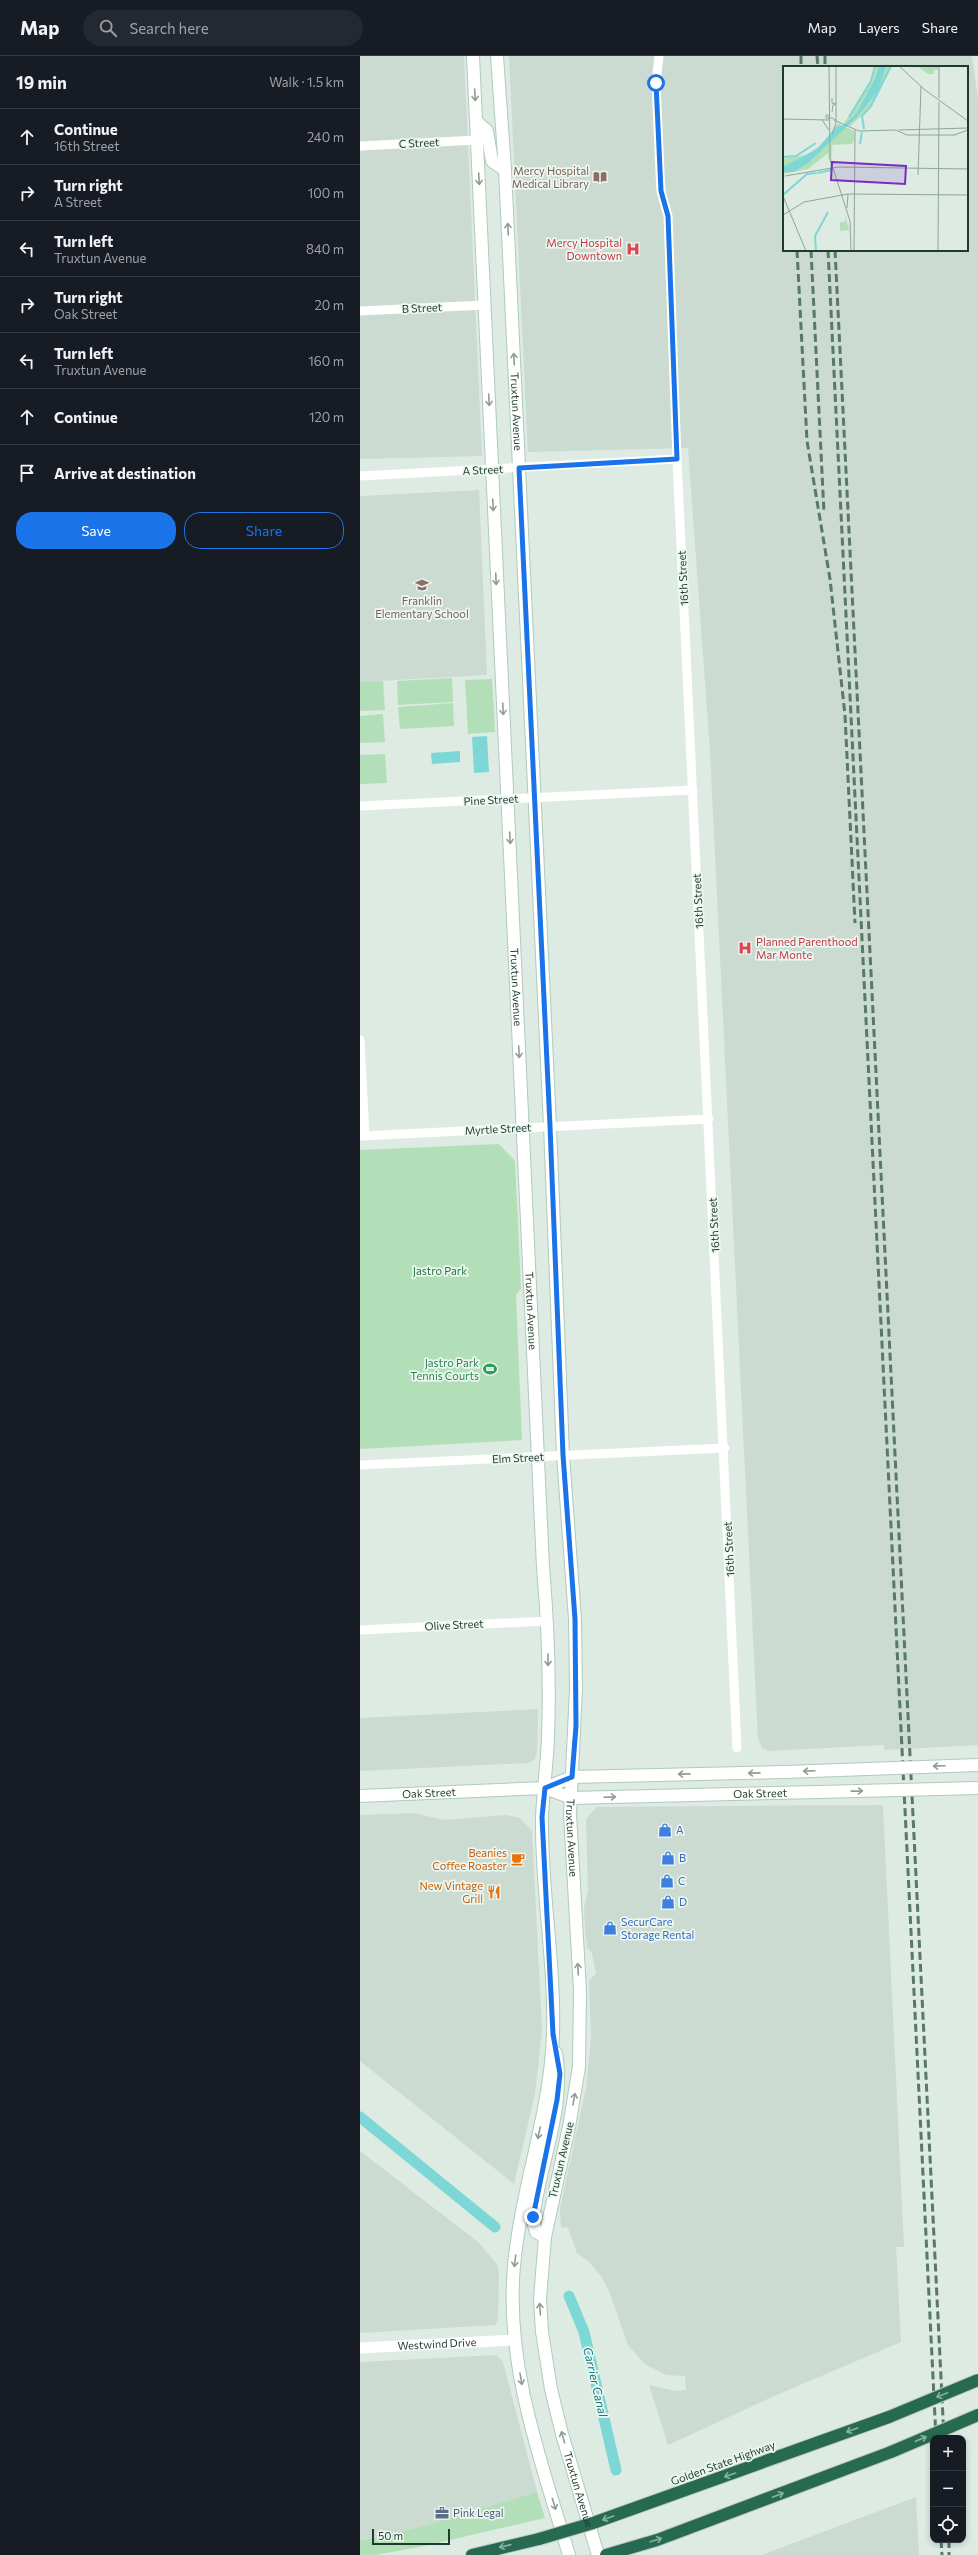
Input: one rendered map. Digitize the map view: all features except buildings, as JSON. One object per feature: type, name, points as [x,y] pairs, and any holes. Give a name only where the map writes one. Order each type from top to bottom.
[{"type":"highway","name":"Golden State Highway","points":[[472,2555],[539,2539],[593,2523],[889,2417],[978,2380]]},
{"type":"highway","points":[[606,2555],[657,2540],[891,2452],[978,2415]]},
{"type":"highway","points":[[950,2427],[978,2419]]},
{"type":"main road","name":"Truxtun Avenue","points":[[473,56],[538,1457],[548,1621],[549,1723],[542,1817],[544,1877],[553,1999],[553,2034],[546,2100],[518,2233],[512,2304],[514,2340],[534,2438],[569,2555]]},
{"type":"main road","name":"Truxtun Avenue","points":[[497,56],[505,170],[535,798],[563,1455],[575,1619],[576,1726],[571,1798],[571,1862],[581,2026],[579,2067],[569,2127],[545,2237],[540,2299],[542,2332],[551,2389],[562,2434],[598,2555]]},
{"type":"main road","points":[[476,121],[486,131],[492,160],[505,170]]},
{"type":"main road","name":"Oak Street","points":[[360,1796],[545,1788],[572,1777],[978,1765]]},
{"type":"main road","name":"Oak Street","points":[[545,1788],[571,1798],[978,1788]]},
{"type":"main road","points":[[545,2237],[536,2232],[533,2222],[557,2100],[560,2074],[553,2034]]},
{"type":"street","name":"16th Street","points":[[658,56],[656,83],[660,172],[661,191],[668,216],[677,459],[709,1119],[737,1748]]},
{"type":"street","name":"C Street","points":[[360,146],[477,140]]},
{"type":"street","name":"B Street","points":[[360,311],[485,305]]},
{"type":"street","name":"A Street","points":[[360,476],[677,459]]},
{"type":"street","name":"Pine Street","points":[[360,806],[693,790]]},
{"type":"street","points":[[360,1040],[362,1136]]},
{"type":"street","name":"Myrtle Street","points":[[362,1136],[709,1119]]},
{"type":"street","name":"Elm Street","points":[[360,1466],[724,1448]]},
{"type":"street","name":"Olive Street","points":[[360,1630],[548,1621]]},
{"type":"street","name":"Westwind Drive","points":[[360,2348],[514,2340]]},
{"type":"shaded area","points":[[360,56],[464,56],[482,456],[360,459]]},
{"type":"shaded area","points":[[509,56],[972,56],[978,100],[978,1745],[884,1750],[884,1745],[769,1751],[762,1748],[758,1739],[710,751],[688,448],[528,452]]},
{"type":"shaded area","name":"Franklin Elementary School","points":[[479,490],[487,675],[360,682],[360,496]]},
{"type":"shaded area","points":[[538,1709],[537,1753],[534,1760],[528,1763],[360,1771],[360,1718]]},
{"type":"shaded area","points":[[883,1805],[904,2247],[896,2247],[901,2342],[772,2397],[668,2445],[649,2385],[675,2391],[686,2390],[685,2376],[666,2375],[645,2364],[628,2345],[609,2291],[601,2276],[589,2262],[577,2253],[568,2228],[561,2227],[560,2208],[586,2088],[591,2038],[589,1981],[596,1973],[592,1953],[587,1948],[585,1930],[584,1908],[588,1891],[586,1819],[597,1807]]},
{"type":"shaded area","points":[[414,1813],[444,1820],[507,1815],[520,1818],[532,1831],[542,2030],[535,2094],[514,2184],[360,2061],[360,1815]]},
{"type":"shaded area","points":[[360,2151],[478,2242],[496,2263],[499,2271],[498,2320],[495,2325],[360,2333]]},
{"type":"shaded area","points":[[496,2355],[503,2362],[537,2492],[420,2527],[360,2541],[360,2362]]},
{"type":"shaded area","points":[[916,2497],[919,2555],[762,2555]]},
{"type":"green space","points":[[452,678],[453,702],[398,705],[397,681]]},
{"type":"green space","points":[[492,679],[495,732],[468,734],[465,680]]},
{"type":"green space","points":[[383,681],[385,710],[360,711],[360,682]]},
{"type":"green space","points":[[453,703],[454,726],[400,729],[398,707]]},
{"type":"green space","points":[[383,714],[385,742],[360,743],[360,716]]},
{"type":"green space","points":[[385,754],[387,783],[360,784],[360,755]]},
{"type":"green space","name":"Jastro Park","points":[[499,1144],[515,1161],[521,1289],[516,1295],[522,1440],[360,1449],[360,1150]]},
{"type":"green space","points":[[537,2492],[545,2518],[420,2547],[375,2555],[360,2555],[360,2541],[420,2527]]},
{"type":"water","points":[[487,736],[489,772],[474,773],[472,737]]},
{"type":"water","points":[[460,751],[460,762],[432,764],[431,753]]},
{"type":"waterway","name":"Carrier Canal","points":[[360,2117],[495,2227]]},
{"type":"waterway","name":"Carrier Canal","points":[[569,2296],[584,2332],[616,2470]]},
{"type":"railway","points":[[801,56],[801,66]]},
{"type":"railway","points":[[817,56],[818,66]]},
{"type":"railway","points":[[825,56],[825,66]]},
{"type":"railway","points":[[797,251],[807,441],[830,579],[845,715],[855,923]]},
{"type":"railway","points":[[811,251],[824,513]]},
{"type":"railway","points":[[828,251],[936,2435]]},
{"type":"railway","points":[[835,251],[944,2435]]},
{"type":"railway","points":[[941,2543],[942,2555]]},
{"type":"railway","points":[[949,2543],[949,2555]]},
{"type":"place","name":"Mercy Hospital Medical Library","points":[[600,177]]},
{"type":"place","name":"Mercy Hospital Downtown","points":[[633,249]]},
{"type":"place","name":"Franklin Elementary School","points":[[422,585]]},
{"type":"place","name":"Planned Parenthood Mar Monte","points":[[745,948]]},
{"type":"place","name":"Jastro Park Tennis Courts","points":[[490,1369]]},
{"type":"place","name":"A","points":[[665,1830]]},
{"type":"place","name":"B","points":[[668,1858]]},
{"type":"place","name":"Beanies Coffee Roaster","points":[[518,1859]]},
{"type":"place","name":"C","points":[[667,1881]]},
{"type":"place","name":"New Vintage Grill","points":[[494,1892]]},
{"type":"place","name":"D","points":[[668,1902]]},
{"type":"place","name":"SecurCare Storage Rental","points":[[610,1928]]},
{"type":"place","name":"Pink Legal","points":[[442,2513]]},
{"type":"route","points":[[533,2217],[557,2100],[560,2074],[553,2034],[553,1999],[544,1877],[542,1817],[545,1788],[572,1777],[576,1726],[576,1689],[575,1619],[563,1455],[550,1126],[535,798],[519,499],[519,468],[595,465],[677,459],[668,216],[661,191],[656,83]]}]
